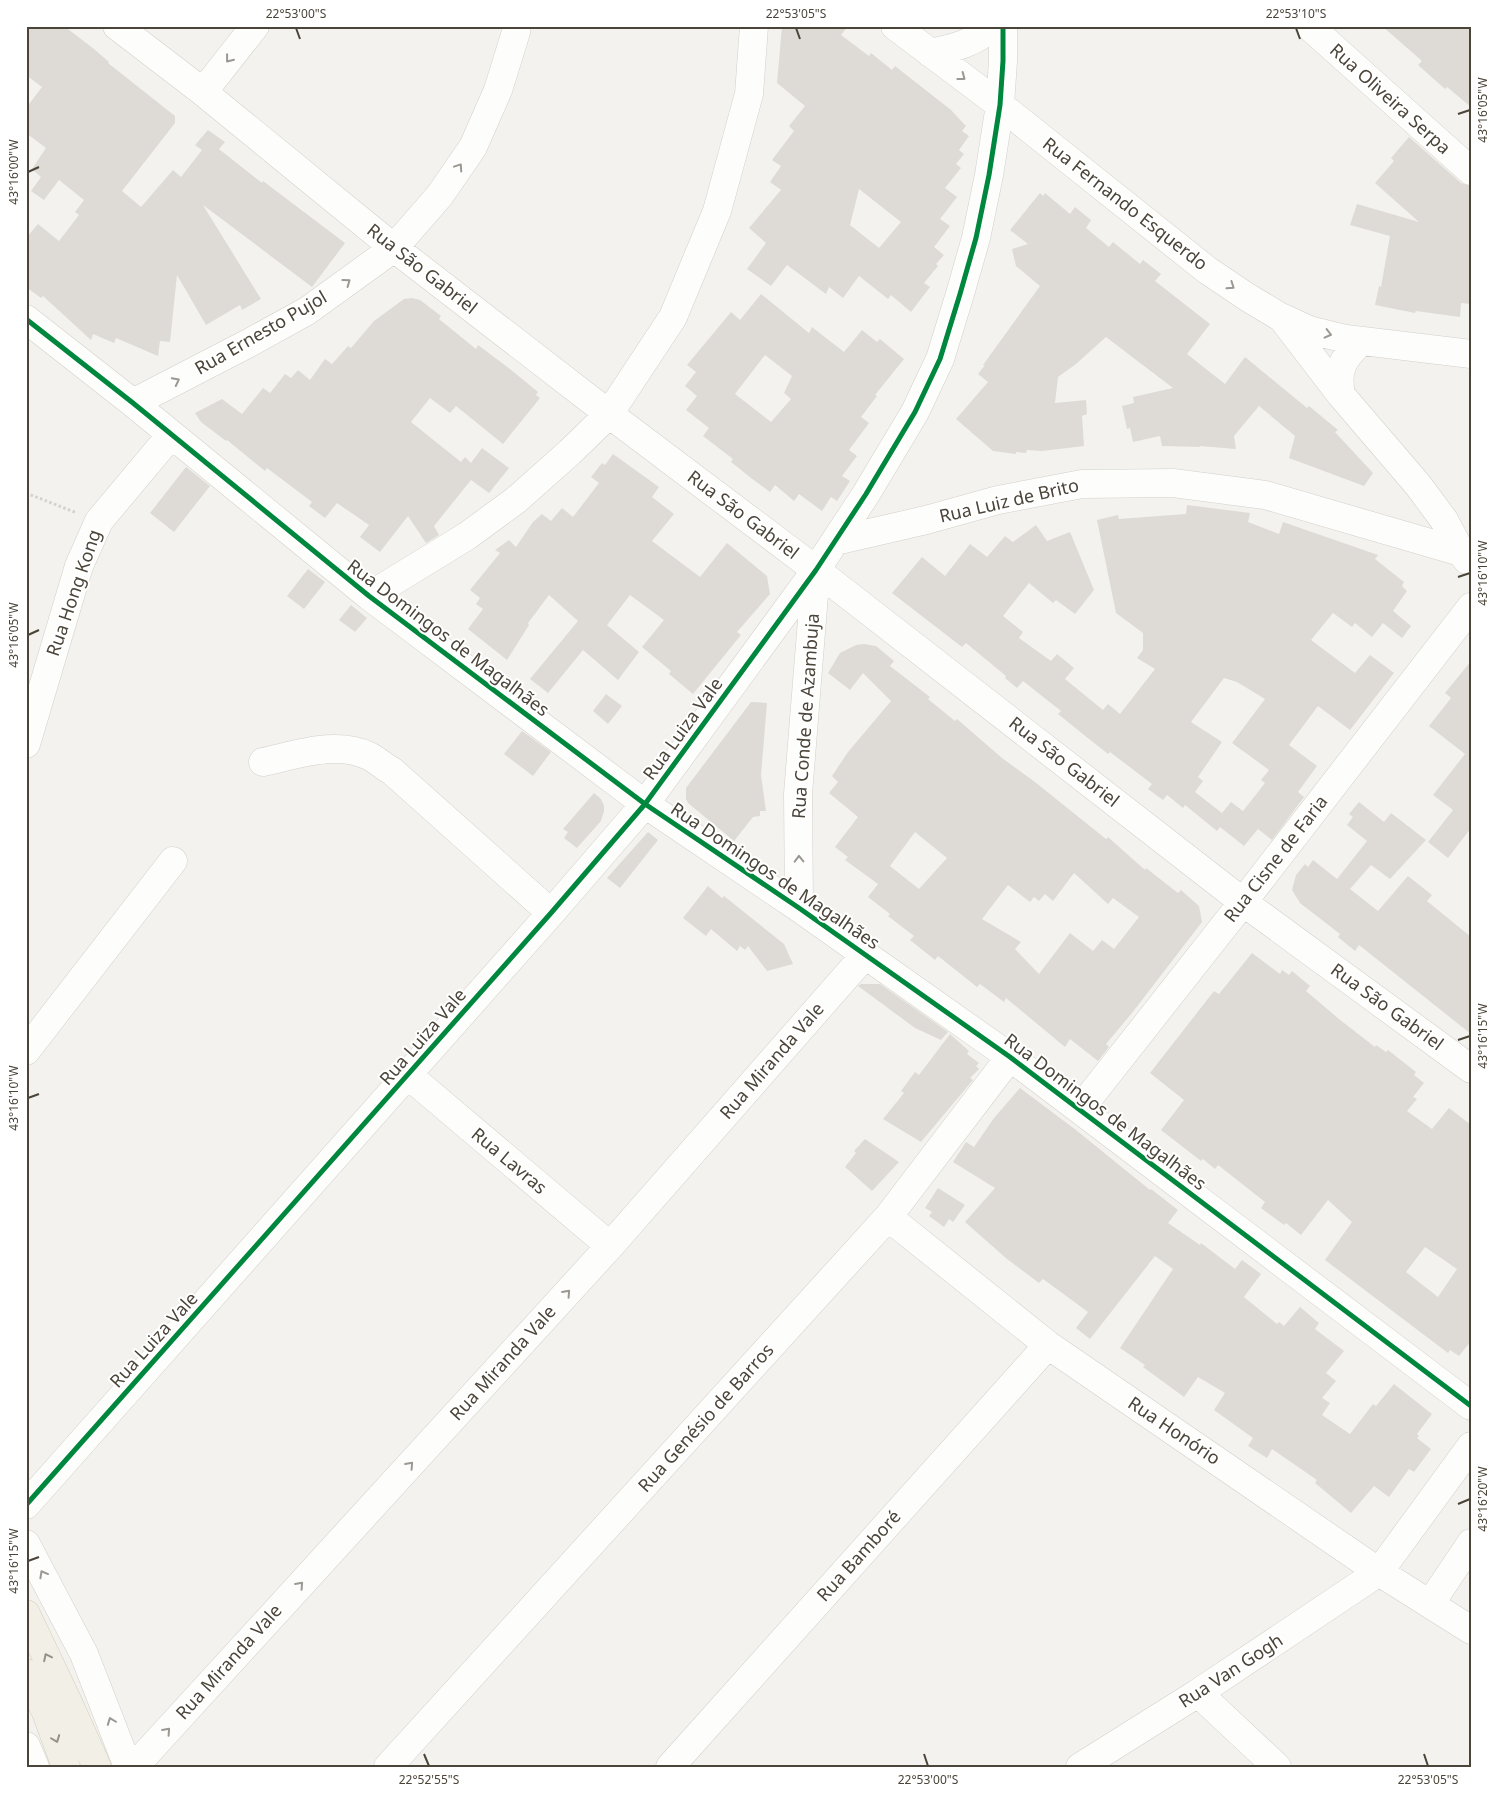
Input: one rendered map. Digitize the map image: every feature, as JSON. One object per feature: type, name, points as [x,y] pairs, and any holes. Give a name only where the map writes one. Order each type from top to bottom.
[{"type":"main road","points":[[26,1614],[56,1706],[66,1767]]},
{"type":"main road","points":[[26,1673],[56,1706],[97,1767]]},
{"type":"street","name":"Rua São Gabriel","points":[[117,26],[204,92],[394,248],[609,414],[816,570],[1244,902],[1471,1069]]},
{"type":"street","points":[[204,92],[255,26]]},
{"type":"street","name":"Rua Ernesto Pujol","points":[[132,403],[307,311],[394,248],[440,195],[473,147],[498,90],[517,26]]},
{"type":"street","points":[[369,596],[468,536],[516,500],[609,414],[672,317],[717,210],[749,94],[754,26]]},
{"type":"street","name":"Rua Fernando Esquerdo","points":[[895,26],[1000,105],[1207,270],[1282,318],[1341,395],[1418,485],[1444,520],[1466,558]]},
{"type":"street","points":[[930,53],[965,45],[984,35],[993,26]]},
{"type":"street","name":"Rua Conde de Azambuja","points":[[799,908],[798,794],[816,570],[866,494],[916,412],[940,359],[976,238],[989,175],[1000,105],[1003,26]]},
{"type":"street","name":"Rua Oliveira Serpa","points":[[1310,26],[1471,171]]},
{"type":"street","points":[[1282,318],[1310,330],[1346,339],[1471,354]]},
{"type":"street","name":"Rua Domingos de Magalhães","points":[[26,319],[369,596],[645,804],[799,908],[1010,1057],[1471,1406]]},
{"type":"street","points":[[1341,395],[1338,380],[1340,368],[1347,355],[1361,341]]},
{"type":"street","name":"Rua Hong Kong","points":[[26,744],[79,566],[99,521],[171,435]]},
{"type":"street","name":"Rua Luiz de Brito","points":[[835,541],[926,520],[998,500],[1082,484],[1173,483],[1265,495],[1466,558]]},
{"type":"street","name":"Rua Luiza Vale","points":[[26,1504],[408,1075],[645,804],[816,570]]},
{"type":"street","name":"Rua Cisne de Faria","points":[[1080,1110],[1244,902],[1471,608]]},
{"type":"street","points":[[263,762],[326,750],[347,749],[369,756],[392,772],[551,913]]},
{"type":"street","points":[[26,1051],[173,861]]},
{"type":"street","name":"Rua Miranda Vale","points":[[134,1767],[610,1246],[865,955]]},
{"type":"street","name":"Rua Genésio de Barros","points":[[388,1767],[888,1217],[1010,1057]]},
{"type":"street","name":"Rua Lavras","points":[[408,1075],[610,1246]]},
{"type":"street","name":"Rua Honório","points":[[888,1217],[1048,1345],[1379,1572],[1471,1630]]},
{"type":"street","name":"Rua Bamboré","points":[[670,1767],[1048,1345]]},
{"type":"street","points":[[1379,1572],[1471,1446]]},
{"type":"street","points":[[1430,1604],[1471,1542]]},
{"type":"street","points":[[26,1544],[84,1654],[128,1767]]},
{"type":"street","name":"Rua Van Gogh","points":[[1080,1767],[1198,1693],[1379,1572]]},
{"type":"street","points":[[1198,1693],[1277,1767]]},
{"type":"street","points":[[26,1746],[35,1767]]},
{"type":"path","points":[[26,493],[99,521]]},
{"type":"building","points":[[26,26],[64,26],[175,116],[175,123],[122,191],[141,207],[173,170],[181,177],[202,150],[195,145],[208,130],[225,142],[219,149],[262,183],[263,181],[345,243],[312,287],[203,205],[261,299],[242,310],[240,305],[206,325],[177,275],[170,342],[160,341],[158,356],[116,338],[114,343],[93,334],[91,340],[43,296],[41,298],[26,287],[26,238],[38,224],[59,241],[79,215],[75,212],[84,200],[59,180],[44,200],[31,191],[41,177],[32,169],[46,148],[26,133],[26,108],[42,87],[26,75]]},
{"type":"building","points":[[782,26],[848,26],[841,35],[869,56],[871,53],[892,70],[895,66],[951,110],[966,126],[962,131],[969,136],[959,150],[964,154],[956,164],[961,168],[945,188],[957,197],[940,219],[950,226],[934,247],[944,255],[936,264],[938,266],[924,283],[930,287],[911,312],[891,295],[888,299],[859,276],[843,298],[829,287],[826,294],[787,265],[771,286],[747,269],[766,243],[749,228],[781,190],[770,182],[781,166],[772,160],[794,131],[789,126],[805,106],[777,83]],"holes":[[[859,189],[901,222],[879,248],[850,225]]]},
{"type":"building","points":[[1382,26],[1471,26],[1471,107],[1447,87],[1445,89],[1418,65],[1422,61]]},
{"type":"building","points":[[1409,137],[1461,183],[1471,186],[1471,304],[1461,303],[1460,317],[1416,311],[1415,313],[1375,305],[1379,286],[1381,287],[1390,236],[1350,225],[1357,204],[1419,222],[1375,183],[1394,161],[1391,158]]},
{"type":"building","points":[[1040,193],[1043,196],[1045,193],[1070,214],[1075,207],[1091,220],[1086,228],[1109,247],[1113,242],[1140,264],[1143,260],[1161,274],[1155,281],[1210,324],[1187,354],[1225,384],[1245,357],[1307,408],[1309,406],[1338,430],[1335,432],[1373,473],[1364,486],[1289,458],[1295,436],[1259,406],[1234,436],[1236,449],[1200,446],[1162,446],[1160,436],[1133,442],[1130,428],[1127,429],[1122,406],[1134,403],[1133,397],[1173,388],[1106,337],[1076,364],[1058,377],[1055,403],[1086,400],[1087,414],[1082,416],[1084,446],[1042,451],[1027,450],[1026,453],[1016,452],[1016,454],[993,451],[956,419],[988,382],[978,374],[1040,286],[1016,266],[1012,249],[1028,244],[1010,230]]},
{"type":"building","points":[[761,294],[809,333],[812,327],[844,352],[862,330],[877,342],[880,339],[904,359],[875,395],[877,396],[861,417],[869,423],[849,450],[857,456],[842,476],[850,481],[837,501],[831,497],[822,511],[799,494],[794,501],[775,485],[770,492],[751,478],[731,462],[733,459],[703,436],[709,428],[686,410],[697,396],[685,386],[696,372],[687,365],[731,312],[740,320]],"holes":[[[765,355],[792,376],[784,393],[791,399],[771,422],[735,394]]]},
{"type":"building","points":[[404,299],[420,300],[441,316],[439,319],[476,349],[478,345],[510,369],[538,392],[536,395],[540,398],[503,444],[456,406],[450,413],[430,398],[411,422],[461,462],[465,457],[471,463],[482,448],[509,468],[489,493],[471,480],[434,526],[439,535],[426,543],[408,516],[380,552],[360,537],[369,525],[337,503],[325,518],[309,506],[312,502],[267,468],[265,471],[227,440],[201,422],[195,413],[222,399],[242,414],[263,388],[270,393],[285,374],[291,378],[298,370],[310,380],[325,359],[332,364],[348,346],[351,348],[374,321]]},
{"type":"building","points":[[613,454],[659,487],[652,497],[674,514],[652,541],[700,577],[727,543],[767,576],[770,594],[737,632],[741,635],[693,694],[669,674],[671,671],[642,647],[664,620],[630,595],[607,625],[639,652],[618,680],[583,650],[548,693],[530,679],[578,621],[549,595],[528,623],[529,625],[507,660],[468,629],[483,609],[476,604],[480,598],[470,590],[500,553],[495,550],[509,540],[516,547],[533,522],[542,514],[551,521],[562,508],[573,517],[599,483],[591,477],[602,463],[605,465]]},
{"type":"building","points":[[186,467],[210,486],[174,532],[150,513]]},
{"type":"building","points":[[1187,505],[1250,513],[1248,522],[1279,534],[1283,522],[1378,555],[1375,559],[1404,582],[1402,586],[1407,591],[1393,611],[1411,626],[1402,638],[1383,623],[1372,637],[1355,623],[1352,627],[1333,613],[1311,640],[1355,673],[1370,655],[1394,673],[1350,730],[1318,706],[1289,745],[1317,766],[1298,792],[1304,797],[1272,840],[1258,829],[1244,846],[1220,827],[1217,831],[1185,805],[1183,808],[1167,795],[1163,800],[1148,789],[1152,784],[1084,735],[1058,714],[1061,711],[1023,681],[1017,688],[1005,678],[1006,676],[966,643],[962,647],[892,593],[922,557],[945,576],[970,544],[987,557],[1005,536],[1013,542],[1036,525],[1047,541],[1070,532],[1094,590],[1075,614],[1056,600],[1053,603],[1029,583],[1003,616],[1023,632],[1019,638],[1051,661],[1057,654],[1074,668],[1065,679],[1103,710],[1108,704],[1120,714],[1155,669],[1137,658],[1143,650],[1143,633],[1116,613],[1097,520],[1118,515],[1119,519],[1186,514]],"holes":[[[1224,678],[1237,682],[1265,699],[1232,743],[1269,770],[1261,780],[1265,783],[1243,811],[1231,802],[1222,813],[1195,792],[1203,781],[1198,777],[1222,742],[1191,722]]]},
{"type":"building","points":[[308,569],[325,582],[304,609],[287,596]]},
{"type":"building","points":[[351,605],[367,618],[355,632],[339,620]]},
{"type":"building","points":[[856,645],[876,646],[894,661],[890,666],[930,697],[928,699],[955,721],[957,719],[1002,758],[1106,839],[1108,837],[1145,870],[1146,868],[1178,893],[1181,890],[1199,906],[1202,922],[1106,1044],[1109,1047],[1098,1061],[1070,1039],[1065,1047],[1006,998],[1004,1002],[980,984],[977,987],[938,956],[935,960],[910,940],[914,936],[888,916],[890,914],[868,897],[878,884],[845,860],[848,857],[835,847],[858,817],[829,793],[838,782],[832,776],[848,752],[891,701],[863,673],[850,690],[828,673],[840,653]],"holes":[[[915,832],[947,858],[919,889],[890,866]],[[1074,873],[1108,904],[1113,898],[1139,917],[1114,949],[1102,940],[1093,951],[1070,933],[1039,974],[1015,949],[1021,942],[982,919],[1008,885],[1030,902],[1034,897],[1039,901],[1045,894],[1053,901]]]},
{"type":"building","points":[[1471,661],[1471,828],[1448,858],[1428,842],[1453,810],[1433,795],[1465,754],[1429,726],[1451,698],[1445,693]]},
{"type":"building","points":[[606,694],[622,706],[608,724],[593,711]]},
{"type":"building","points":[[751,702],[767,703],[761,775],[766,811],[760,811],[760,816],[753,817],[734,841],[688,803],[686,788]]},
{"type":"building","points":[[522,731],[551,752],[533,776],[504,754]]},
{"type":"building","points":[[594,793],[601,799],[604,806],[601,821],[577,848],[564,838],[568,832],[563,829]]},
{"type":"building","points":[[1359,802],[1384,822],[1391,813],[1426,840],[1390,879],[1371,865],[1350,889],[1378,911],[1408,876],[1432,895],[1427,901],[1471,937],[1471,1034],[1359,945],[1355,951],[1338,937],[1340,934],[1300,903],[1292,890],[1296,875],[1305,864],[1308,867],[1313,860],[1337,879],[1367,841],[1347,825],[1353,817],[1349,814]]},
{"type":"building","points":[[648,832],[658,840],[620,888],[607,878]]},
{"type":"building","points":[[708,886],[722,898],[724,896],[784,944],[793,964],[767,971],[748,946],[745,950],[740,946],[737,951],[711,929],[706,936],[683,918]]},
{"type":"building","points":[[1252,953],[1280,974],[1282,970],[1289,975],[1292,971],[1310,986],[1306,991],[1339,1019],[1375,1047],[1376,1045],[1386,1052],[1388,1050],[1416,1072],[1414,1075],[1424,1083],[1413,1097],[1417,1099],[1407,1111],[1432,1129],[1449,1108],[1471,1125],[1471,1341],[1459,1356],[1450,1350],[1448,1353],[1325,1260],[1352,1222],[1328,1200],[1301,1235],[1286,1223],[1284,1225],[1261,1208],[1265,1202],[1218,1165],[1215,1169],[1203,1159],[1201,1161],[1161,1130],[1184,1100],[1150,1073],[1214,991],[1219,994]],"holes":[[[1425,1247],[1457,1269],[1438,1297],[1406,1272]]]},
{"type":"building","points":[[861,984],[880,984],[948,1032],[941,1040],[915,1028],[858,986]]},
{"type":"building","points":[[950,1034],[969,1051],[967,1054],[979,1063],[976,1066],[979,1069],[970,1078],[973,1080],[921,1142],[883,1119],[904,1093],[901,1091],[915,1072],[919,1075]]},
{"type":"building","points":[[1020,1088],[1178,1210],[1168,1223],[1200,1245],[1201,1243],[1235,1269],[1242,1260],[1261,1274],[1244,1297],[1277,1324],[1279,1322],[1284,1326],[1300,1307],[1319,1323],[1315,1329],[1344,1351],[1326,1373],[1336,1381],[1322,1398],[1330,1403],[1322,1415],[1350,1434],[1373,1404],[1376,1406],[1394,1384],[1432,1414],[1417,1434],[1419,1436],[1417,1438],[1431,1449],[1414,1472],[1409,1469],[1389,1497],[1374,1486],[1351,1513],[1315,1483],[1317,1480],[1272,1449],[1267,1458],[1248,1446],[1253,1438],[1214,1410],[1225,1393],[1198,1377],[1184,1397],[1143,1367],[1145,1365],[1120,1348],[1173,1269],[1155,1256],[1090,1339],[1076,1328],[1088,1312],[1043,1279],[1039,1283],[1007,1259],[965,1222],[995,1188],[953,1162],[966,1142],[974,1147],[994,1118]]},
{"type":"building","points":[[865,1139],[899,1162],[872,1191],[845,1167],[856,1153],[854,1151]]},
{"type":"building","points":[[938,1188],[965,1205],[953,1222],[949,1219],[944,1227],[929,1216],[932,1212],[925,1208]]},
{"type":"cycle path","points":[[26,1505],[551,913],[645,804],[816,570],[866,494],[915,412],[940,359],[976,238],[989,175],[1000,105],[1003,26]]},
{"type":"cycle path","points":[[26,319],[133,403],[369,596],[645,804],[799,908],[1010,1057],[1471,1406]]}]
